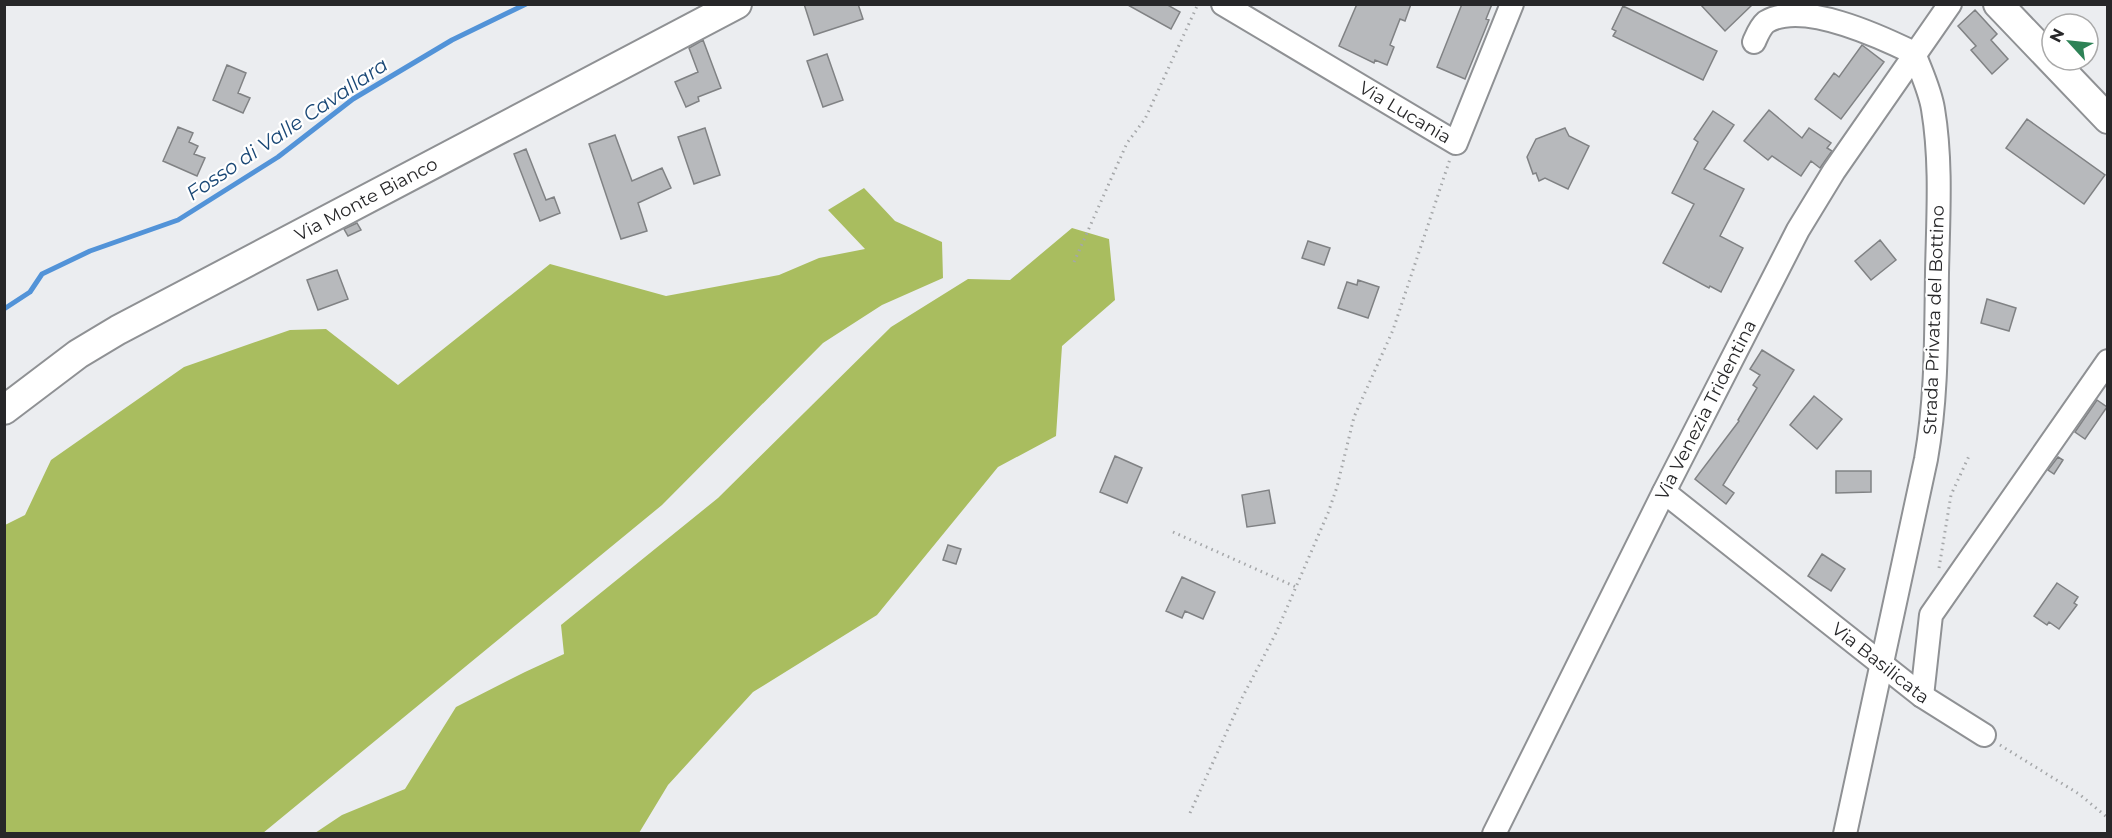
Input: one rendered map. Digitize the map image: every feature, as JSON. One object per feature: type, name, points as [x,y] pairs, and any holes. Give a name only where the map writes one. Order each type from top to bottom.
[{"type":"main road","name":"Via Monte Bianco","points":[[4,410],[78,354],[118,330],[736,4]]},
{"type":"main road","points":[[1998,4],[2108,119]]},
{"type":"street","name":"Via Lucania","points":[[1223,4],[1456,143],[1512,4]]},
{"type":"street","name":"Via Venezia Tridentina","points":[[1494,834],[1664,492],[1798,230],[1834,171],[1950,4]]},
{"type":"street","points":[[1754,42],[1767,21],[1784,13],[1804,11],[1839,18],[1914,54]]},
{"type":"street","name":"Strada Privata del Bottino","points":[[1845,834],[1880,663],[1926,459],[1932,420],[1935,380],[1939,186],[1933,108],[1914,54]]},
{"type":"street","points":[[1922,696],[1931,615],[2108,361]]},
{"type":"street","name":"Via Basilicata","points":[[1664,492],[1922,696],[1984,735]]},
{"type":"path","points":[[1074,261],[1127,143],[1145,119],[1198,4]]},
{"type":"path","points":[[1190,813],[1242,698],[1276,633],[1332,501],[1354,417],[1393,330],[1456,143]]},
{"type":"path","points":[[1938,570],[1951,495],[1969,456]]},
{"type":"path","points":[[1173,532],[1296,587]]},
{"type":"path","points":[[1984,735],[2079,794],[2108,818]]},
{"type":"green space","points":[[864,188],[895,221],[942,242],[943,278],[882,305],[823,343],[662,505],[263,833],[5,833],[5,525],[25,515],[51,460],[184,367],[290,330],[326,329],[398,385],[550,264],[666,296],[779,275],[819,258],[865,249],[828,210]]},
{"type":"green space","points":[[1072,228],[1109,239],[1115,300],[1062,346],[1056,436],[998,467],[877,615],[753,692],[668,785],[639,833],[315,833],[342,815],[405,789],[456,707],[564,654],[561,625],[718,498],[891,327],[968,279],[1010,280]]},
{"type":"building","points":[[804,4],[858,4],[863,19],[814,35]]},
{"type":"building","points":[[1126,4],[1166,4],[1180,12],[1171,29]]},
{"type":"building","points":[[1357,4],[1411,4],[1405,21],[1400,19],[1390,45],[1394,47],[1387,65],[1375,60],[1374,63],[1339,46]]},
{"type":"building","points":[[1462,4],[1492,4],[1486,19],[1489,20],[1465,79],[1437,67]]},
{"type":"building","points":[[1700,4],[1753,4],[1725,31]]},
{"type":"building","points":[[1623,6],[1717,51],[1703,80],[1613,36],[1616,31],[1612,29]]},
{"type":"building","points":[[1975,10],[1997,34],[1991,40],[2008,59],[1992,74],[1971,50],[1976,46],[1958,26]]},
{"type":"building","points":[[703,40],[721,88],[698,97],[699,101],[686,107],[675,82],[698,72],[689,48]]},
{"type":"building","points":[[1862,45],[1884,62],[1841,119],[1815,99],[1834,73],[1839,77]]},
{"type":"building","points":[[827,54],[843,100],[823,107],[807,61]]},
{"type":"building","points":[[227,65],[246,73],[238,93],[250,98],[243,113],[213,100]]},
{"type":"building","points":[[1769,110],[1802,138],[1809,128],[1831,143],[1827,148],[1832,151],[1820,168],[1811,161],[1801,176],[1772,156],[1768,160],[1744,141]]},
{"type":"building","points":[[1713,111],[1734,125],[1704,169],[1744,189],[1720,236],[1743,248],[1721,292],[1663,263],[1694,204],[1672,193],[1698,142],[1694,139]]},
{"type":"building","points":[[2027,119],[2105,175],[2084,204],[2006,148]]},
{"type":"building","points":[[178,127],[193,133],[189,142],[198,146],[194,154],[205,158],[197,176],[163,161]]},
{"type":"building","points":[[705,128],[720,175],[694,184],[678,137]]},
{"type":"building","points":[[1565,128],[1569,136],[1589,146],[1568,189],[1545,178],[1539,181],[1536,173],[1533,174],[1527,157],[1536,139]]},
{"type":"building","points":[[615,135],[632,181],[662,168],[671,188],[638,203],[647,231],[621,239],[589,144]]},
{"type":"building","points":[[526,149],[546,200],[554,197],[560,213],[540,221],[514,154]]},
{"type":"building","points":[[357,223],[361,230],[348,236],[344,229]]},
{"type":"building","points":[[1880,240],[1896,260],[1871,280],[1855,261]]},
{"type":"building","points":[[1308,241],[1330,248],[1324,265],[1302,258]]},
{"type":"building","points":[[337,270],[348,299],[318,310],[307,280]]},
{"type":"building","points":[[1358,280],[1379,287],[1368,318],[1338,308],[1347,282],[1357,285]]},
{"type":"building","points":[[1987,299],[2016,308],[2009,331],[1981,323]]},
{"type":"building","points":[[1762,350],[1794,370],[1723,485],[1734,493],[1726,504],[1695,479],[1739,421],[1757,388],[1753,385],[1760,375],[1750,369]]},
{"type":"building","points":[[1814,396],[1842,419],[1817,449],[1790,425]]},
{"type":"building","points":[[2097,400],[2107,407],[2085,439],[2075,432]]},
{"type":"building","points":[[1115,456],[1142,468],[1127,503],[1100,492]]},
{"type":"building","points":[[2058,457],[2063,460],[2054,474],[2048,470]]},
{"type":"building","points":[[1836,471],[1871,471],[1871,492],[1836,493]]},
{"type":"building","points":[[1269,490],[1275,523],[1247,527],[1242,495]]},
{"type":"building","points":[[948,545],[961,549],[956,564],[943,560]]},
{"type":"building","points":[[1822,554],[1845,569],[1831,591],[1808,576]]},
{"type":"building","points":[[1182,577],[1215,592],[1203,619],[1185,611],[1182,618],[1166,611]]},
{"type":"building","points":[[2057,583],[2078,597],[2074,603],[2077,605],[2059,629],[2049,622],[2047,625],[2034,616]]},
{"type":"waterway","name":"Fosso di Valle Cavallara","points":[[4,309],[30,292],[42,274],[90,251],[178,220],[278,157],[353,99],[452,40],[526,4]]}]
